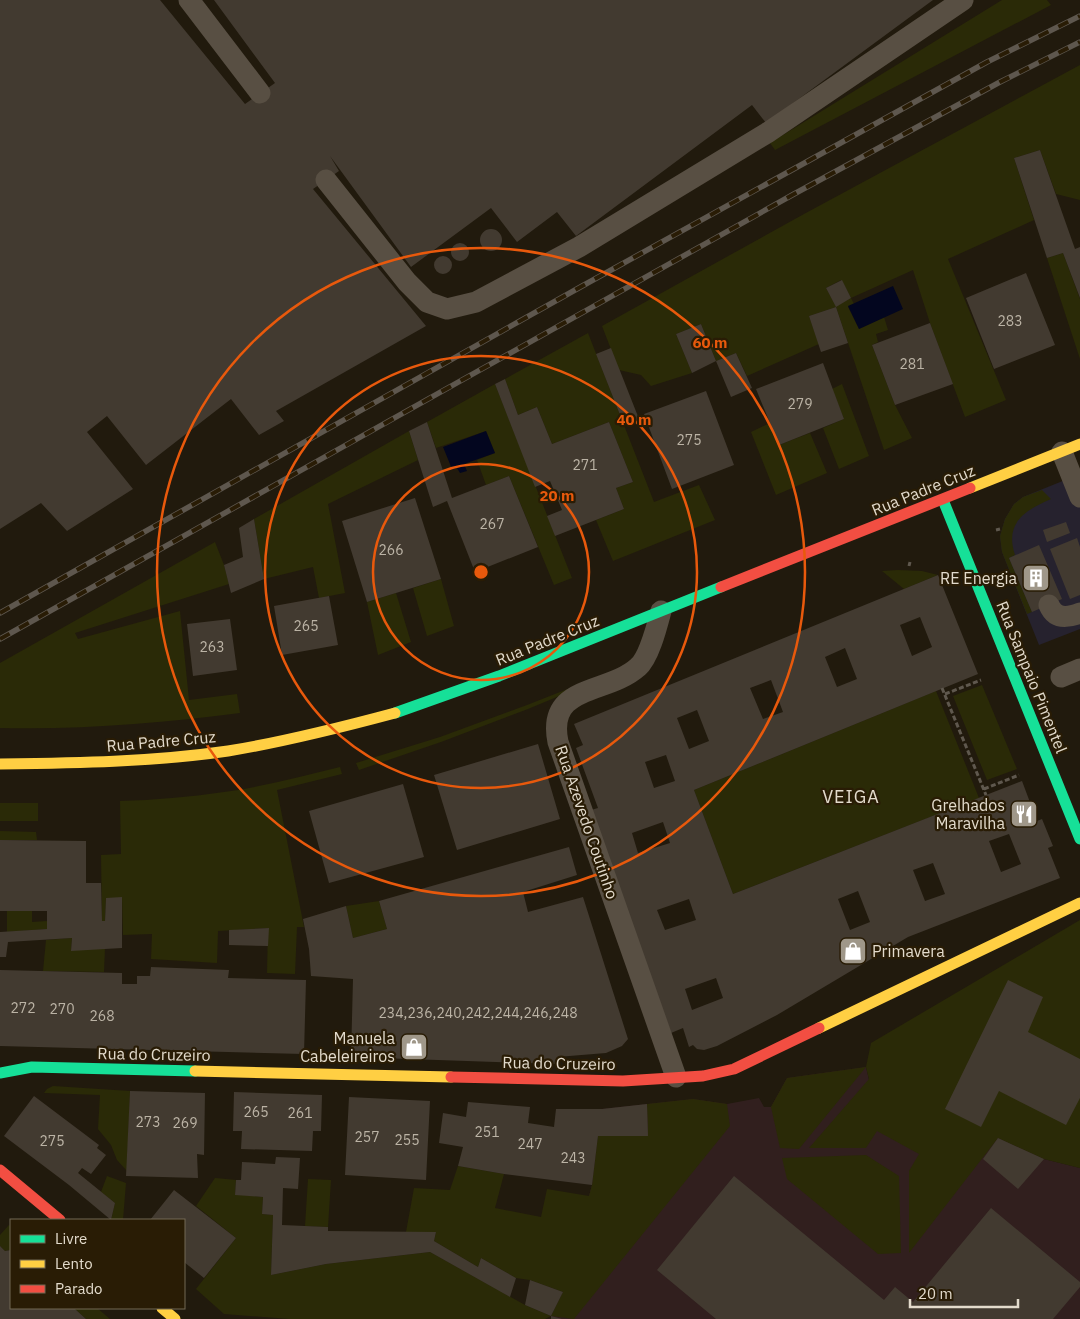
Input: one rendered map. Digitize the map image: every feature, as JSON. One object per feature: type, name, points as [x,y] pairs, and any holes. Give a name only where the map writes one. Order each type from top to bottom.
[{"type":"street","name":"Rua Padre Cruz","points":[[0,764],[106,763],[227,751],[318,734],[402,710],[490,680],[1071,448]]},
{"type":"street","name":"Rua Sampaio Pimentel","points":[[944,500],[1080,839]]},
{"type":"street","name":"Rua do Cruzeiro","points":[[0,1073],[32,1067],[623,1081],[676,1076],[703,1076],[734,1069],[1080,903]]},
{"type":"street","points":[[0,1170],[59,1219]]},
{"type":"street","points":[[163,1309],[175,1319]]},
{"type":"lane","points":[[189,0],[260,93]]},
{"type":"lane","points":[[326,180],[407,282],[427,302],[447,309],[476,302],[579,247],[767,133],[963,0]]},
{"type":"lane","points":[[1071,448],[1080,497]]},
{"type":"lane","points":[[1049,605],[1052,611],[1064,618],[1080,613]]},
{"type":"lane","name":"Rua Azevedo Coutinho","points":[[661,612],[654,637],[638,667],[621,677],[568,700],[560,709],[556,730],[558,742],[676,1076]]},
{"type":"path","points":[[945,694],[981,680]]},
{"type":"path","points":[[942,688],[986,796]]},
{"type":"path","points":[[984,789],[1020,775]]},
{"type":"shaded area","points":[[1002,0],[1047,0],[1051,5],[775,150],[770,143]]},
{"type":"shaded area","points":[[1080,65],[1080,200],[1056,194],[1040,150],[1014,158],[1034,220],[948,259],[1006,400],[965,417],[930,323],[913,270],[851,298],[854,304],[848,307],[859,329],[884,317],[888,330],[876,334],[878,342],[872,345],[895,405],[912,438],[884,450],[836,307],[809,316],[819,344],[747,376],[736,353],[716,361],[701,324],[676,334],[692,373],[651,386],[641,375],[619,370],[602,326]],"holes":[[[841,280],[851,298],[836,306],[826,288]]]},
{"type":"shaded area","points":[[1063,253],[1080,299],[1080,359],[1047,258]]},
{"type":"shaded area","points":[[588,333],[654,502],[699,485],[715,520],[613,561],[596,520],[624,509],[616,488],[633,482],[609,422],[552,444],[537,407],[518,415],[505,379]]},
{"type":"shaded area","points":[[495,384],[572,578],[554,585],[509,476],[486,485],[477,460],[495,453],[486,431],[436,448],[427,422]]},
{"type":"shaded area","points":[[842,384],[869,456],[839,469],[823,428],[844,419],[832,389]]},
{"type":"shaded area","points":[[770,423],[779,445],[810,433],[827,473],[776,495],[751,432]]},
{"type":"shaded area","points":[[409,431],[418,460],[328,504],[345,593],[319,598],[313,567],[264,579],[254,519]]},
{"type":"shaded area","points":[[1080,474],[1080,629],[1039,645],[1002,552],[1000,536],[1005,519],[1014,504],[1023,497]]},
{"type":"shaded area","points":[[1042,490],[1051,499],[1026,513],[1015,526],[1012,534],[1012,544],[1015,555],[1009,558],[1032,612],[1027,614],[1002,552],[1000,536],[1005,519],[1014,504],[1023,497]]},
{"type":"shaded area","points":[[215,542],[229,584],[75,633],[78,639],[180,611],[189,700],[237,694],[240,713],[120,725],[0,728],[0,663]]},
{"type":"shaded area","points":[[882,571],[922,571],[938,575],[904,589]]},
{"type":"shaded area","points":[[441,579],[454,626],[427,636],[413,588]]},
{"type":"shaded area","points":[[396,593],[411,642],[378,655],[367,602]]},
{"type":"shaded area","points":[[621,668],[624,669],[528,709],[441,742],[359,770],[356,763],[440,737]]},
{"type":"shaded area","points":[[982,685],[1017,769],[987,780],[953,696]]},
{"type":"shaded area","points":[[936,691],[979,798],[733,894],[694,790]]},
{"type":"shaded area","points":[[340,767],[342,774],[277,790],[304,927],[297,927],[295,974],[267,973],[268,928],[218,931],[217,963],[151,959],[152,934],[123,935],[122,898],[106,898],[105,921],[102,921],[101,855],[121,854],[120,801],[172,798],[239,790]]},
{"type":"shaded area","points":[[0,803],[38,803],[38,821],[0,821]]},
{"type":"shaded area","points":[[0,831],[36,832],[37,840],[0,840]]},
{"type":"shaded area","points":[[379,901],[387,929],[353,938],[346,906]]},
{"type":"shaded area","points":[[7,911],[32,911],[32,922],[47,921],[47,929],[7,932]]},
{"type":"shaded area","points":[[1080,920],[1080,1168],[1044,1159],[998,1138],[909,1253],[909,1171],[919,1154],[877,1131],[866,1148],[809,1148],[869,1079],[866,1067],[871,1043]]},
{"type":"shaded area","points":[[72,938],[71,950],[105,948],[104,972],[43,971],[46,940]]},
{"type":"shaded area","points":[[866,1067],[876,1110],[998,1138],[1044,1159],[1080,1168],[1080,1319],[551,1319],[563,1292],[592,1185],[602,1109],[693,1099],[727,1104],[759,1098],[764,1107],[771,1107],[787,1078]]},
{"type":"shaded area","points":[[866,1067],[799,1149],[780,1148],[771,1107],[787,1078]]},
{"type":"shaded area","points":[[53,1086],[130,1091],[127,1171],[117,1160],[111,1145],[98,1129],[100,1095],[44,1093]]},
{"type":"shaded area","points":[[693,1099],[727,1104],[730,1126],[574,1319],[551,1316],[563,1292],[530,1280],[516,1278],[481,1258],[478,1267],[434,1241],[436,1232],[406,1232],[414,1188],[450,1190],[458,1166],[504,1174],[495,1208],[541,1217],[547,1189],[589,1196],[598,1136],[648,1136],[647,1104]]},
{"type":"shaded area","points":[[866,1155],[899,1176],[901,1253],[878,1254],[787,1179],[782,1158]]},
{"type":"shaded area","points":[[107,1176],[126,1183],[123,1219],[111,1219],[115,1203],[101,1192]]},
{"type":"shaded area","points":[[215,1178],[236,1180],[235,1194],[263,1197],[262,1214],[273,1215],[271,1275],[326,1264],[430,1252],[525,1305],[551,1316],[545,1319],[290,1319],[224,1314],[196,1289],[236,1238],[196,1206]]},
{"type":"shaded area","points":[[308,1179],[331,1180],[328,1227],[305,1226]]},
{"type":"shaded area","points":[[10,1226],[10,1250],[5,1251],[0,1246],[0,1235]]},
{"type":"shaded area","points":[[75,1309],[98,1309],[110,1319],[86,1319]]},
{"type":"water","points":[[893,286],[903,309],[859,329],[848,306]]},
{"type":"water","points":[[486,431],[495,453],[464,464],[467,471],[460,473],[457,468],[452,469],[443,447]]},
{"type":"building","points":[[0,0],[160,0],[245,104],[275,83],[214,0],[933,0],[766,123],[752,105],[576,236],[557,212],[517,242],[491,208],[411,267],[330,156],[339,171],[313,189],[426,326],[276,411],[284,421],[259,435],[231,399],[146,465],[107,416],[87,432],[133,489],[67,531],[41,503],[0,529]]},
{"type":"building","points":[[1040,150],[1075,249],[1080,247],[1080,298],[1063,253],[1047,258],[1014,158]]},
{"type":"building","points":[[491,229],[499,232],[502,240],[499,248],[491,251],[483,248],[480,240],[483,232]]},
{"type":"building","points":[[460,243],[466,246],[469,252],[466,258],[460,261],[454,258],[451,252],[454,246]]},
{"type":"building","points":[[443,256],[449,259],[452,265],[449,271],[443,274],[437,271],[434,265],[437,259]]},
{"type":"building","points":[[1026,273],[1055,345],[994,369],[966,298]]},
{"type":"building","points":[[842,280],[851,298],[836,307],[826,288]]},
{"type":"building","points":[[836,307],[848,343],[821,352],[809,316]]},
{"type":"building","points":[[930,323],[953,384],[895,405],[872,345]]},
{"type":"building","points":[[701,324],[716,361],[692,373],[676,334]]},
{"type":"building","points":[[611,348],[639,419],[624,425],[596,354]]},
{"type":"building","points":[[736,353],[752,388],[731,397],[716,361]]},
{"type":"building","points":[[823,363],[844,419],[779,445],[756,389]]},
{"type":"building","points":[[505,379],[518,415],[537,407],[552,444],[609,422],[633,482],[616,488],[624,509],[555,536],[547,516],[562,510],[550,481],[535,487],[495,384]]},
{"type":"building","points":[[706,391],[734,465],[672,489],[644,414]]},
{"type":"building","points":[[427,422],[452,498],[509,476],[538,547],[475,572],[447,501],[433,507],[409,431]]},
{"type":"building","points":[[415,498],[441,579],[367,602],[342,521]]},
{"type":"building","points":[[254,519],[264,579],[231,593],[224,565],[243,557],[239,528]]},
{"type":"building","points":[[1066,522],[1070,533],[1047,542],[1043,530]]},
{"type":"building","points":[[1077,538],[1080,547],[1080,595],[1070,599],[1050,549]]},
{"type":"building","name":"RE Energia","points":[[1039,545],[1062,599],[1032,612],[1009,558]]},
{"type":"building","points":[[938,575],[978,674],[694,790],[733,894],[1022,781],[1037,821],[1042,819],[1053,846],[1048,848],[1060,878],[908,937],[777,1015],[717,1046],[704,1050],[697,1049],[693,1045],[689,1047],[683,1028],[671,1033],[591,810],[598,808],[576,748],[583,745],[574,724]],"holes":[[[920,617],[932,647],[912,656],[900,625]],[[845,648],[857,679],[837,687],[825,657]],[[771,680],[783,712],[763,719],[750,688]],[[697,710],[709,741],[689,749],[677,718]],[[666,755],[675,781],[654,788],[645,762]],[[663,822],[670,843],[638,853],[632,833]],[[1009,834],[1021,864],[1001,872],[989,841]],[[933,863],[945,894],[925,901],[913,870]],[[858,891],[870,922],[850,930],[838,899]],[[689,899],[696,920],[665,930],[657,910]],[[716,978],[723,998],[692,1010],[685,989]]]},
{"type":"building","points":[[329,596],[338,645],[282,655],[274,606]]},
{"type":"building","points":[[230,619],[237,670],[193,676],[187,624]]},
{"type":"building","points":[[538,744],[560,819],[457,850],[434,775]]},
{"type":"building","points":[[403,784],[424,857],[329,883],[309,811]]},
{"type":"building","points":[[0,840],[86,841],[86,883],[101,883],[102,921],[105,921],[106,898],[122,897],[122,948],[71,951],[72,938],[8,942],[6,957],[0,957],[0,932],[47,929],[47,911],[0,911]]},
{"type":"building","points":[[569,847],[577,875],[523,892],[528,912],[583,897],[628,1039],[622,1046],[606,1053],[557,1057],[556,1064],[351,1057],[353,979],[311,976],[309,949],[303,919],[346,906],[353,938],[387,929],[379,901]]},
{"type":"building","points":[[269,928],[268,946],[229,945],[229,930]]},
{"type":"building","points":[[151,967],[229,970],[228,978],[306,980],[304,1054],[0,1046],[0,970],[122,973],[122,984],[137,984],[137,976],[150,976]]},
{"type":"building","points":[[1008,980],[1043,997],[1028,1032],[1080,1059],[1080,1098],[1066,1125],[999,1091],[981,1127],[945,1109]]},
{"type":"building","points":[[130,1091],[205,1093],[204,1155],[197,1154],[198,1178],[126,1176]]},
{"type":"building","points":[[234,1092],[322,1095],[321,1131],[313,1131],[312,1151],[241,1149],[242,1131],[233,1131]]},
{"type":"building","points":[[34,1096],[99,1145],[97,1148],[106,1155],[91,1174],[82,1168],[78,1173],[115,1203],[111,1219],[69,1185],[4,1136]]},
{"type":"building","points":[[349,1097],[430,1101],[426,1180],[345,1175]]},
{"type":"building","points":[[468,1102],[530,1107],[528,1123],[554,1127],[556,1109],[602,1109],[647,1104],[648,1136],[598,1136],[592,1185],[458,1166],[463,1147],[439,1143],[443,1113],[466,1117]]},
{"type":"building","points":[[998,1138],[1044,1159],[1018,1189],[983,1159]]},
{"type":"building","points":[[276,1157],[300,1158],[298,1189],[283,1188],[282,1225],[328,1227],[328,1231],[436,1232],[434,1241],[478,1267],[481,1258],[516,1278],[510,1297],[430,1252],[326,1264],[271,1275],[273,1215],[262,1214],[263,1197],[235,1195],[236,1180],[241,1180],[242,1162],[275,1164]]},
{"type":"building","points":[[734,1176],[884,1300],[895,1287],[913,1302],[991,1208],[1080,1282],[1080,1287],[1053,1319],[716,1319],[657,1270]]},
{"type":"building","points":[[174,1190],[236,1238],[204,1278],[185,1263],[185,1219],[151,1219]]},
{"type":"building","points":[[0,1246],[5,1251],[10,1250],[10,1309],[75,1309],[86,1319],[0,1319]]},
{"type":"building","points":[[530,1280],[563,1292],[551,1316],[525,1305]]},
{"type":"building","points":[[551,1316],[562,1319],[551,1319]]},
{"type":"railway","points":[[0,613],[584,285],[987,62],[1080,16]]},
{"type":"railway","points":[[0,639],[794,194],[1000,82],[1080,42]]},
{"type":"traffic: fast","points":[[943,500],[1080,839]]},
{"type":"traffic: fast","points":[[395,713],[499,676],[721,587]]},
{"type":"traffic: fast","points":[[0,1073],[32,1067],[195,1071]]},
{"type":"traffic: slow","points":[[970,488],[1080,444]]},
{"type":"traffic: slow","points":[[0,764],[142,760],[200,755],[312,734],[395,713]]},
{"type":"traffic: slow","points":[[819,1028],[1080,903]]},
{"type":"traffic: slow","points":[[195,1071],[451,1077]]},
{"type":"traffic: slow","points":[[163,1309],[175,1319]]},
{"type":"traffic: jam","points":[[721,587],[970,488]]},
{"type":"traffic: jam","points":[[451,1077],[623,1081],[703,1076],[734,1069],[819,1028]]},
{"type":"traffic: jam","points":[[0,1170],[59,1219]]},
{"type":"place","name":"RE Energia","points":[[1036,578]]},
{"type":"place","name":"Grelhados Maravilha","points":[[1024,814]]},
{"type":"place","name":"Primavera","points":[[853,951]]},
{"type":"place","name":"Manuela Cabeleireiros","points":[[414,1047]]},
{"type":"district","name":"VEIGA","points":[[851,796]]}]
